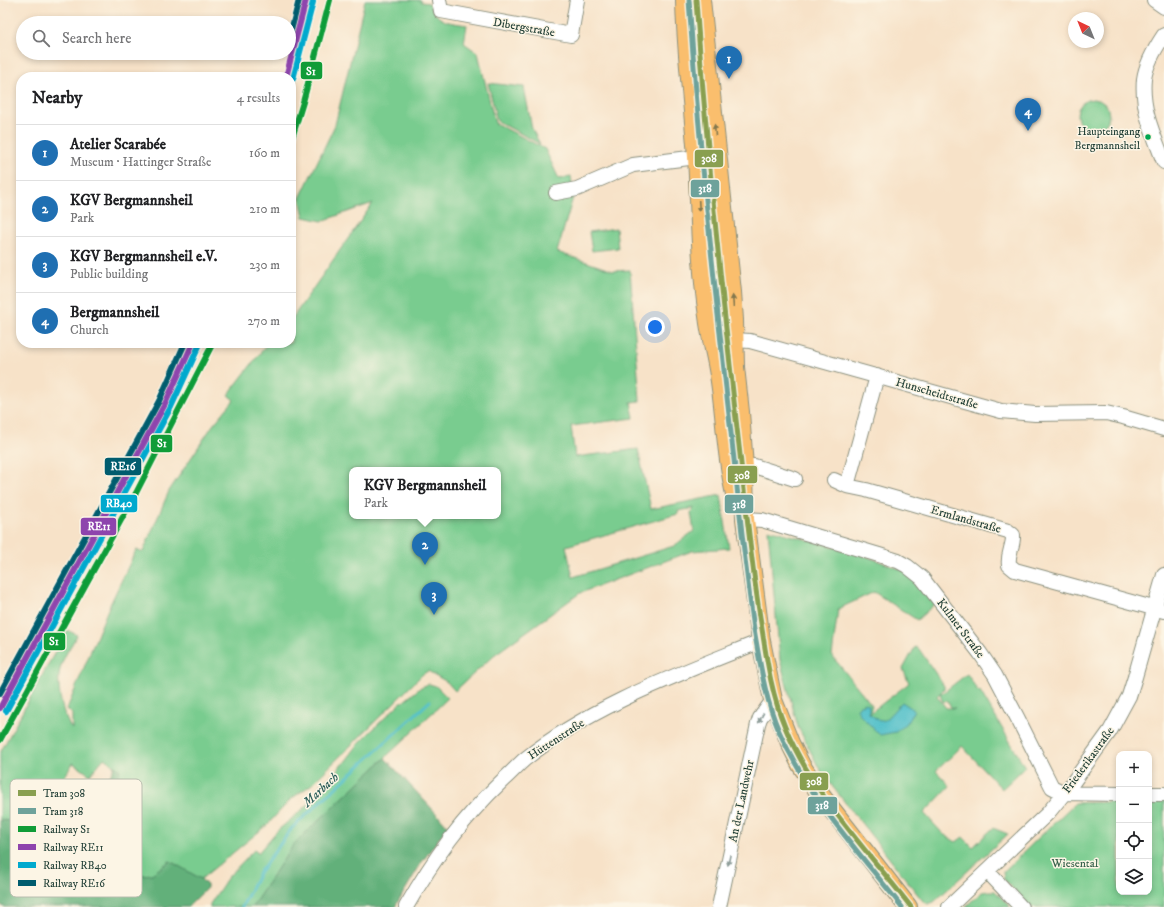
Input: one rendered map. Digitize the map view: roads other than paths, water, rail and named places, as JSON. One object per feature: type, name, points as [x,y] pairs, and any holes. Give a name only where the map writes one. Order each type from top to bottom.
[{"type":"main road","points":[[685,0],[686,44],[697,157],[702,259],[708,315],[712,342],[738,468],[761,641],[773,700],[790,744],[801,765],[822,796],[908,907]]},
{"type":"main road","points":[[701,0],[732,292],[735,367],[740,412],[738,468]]},
{"type":"street","name":"Dibergstraße","points":[[440,6],[571,35],[577,0]]},
{"type":"street","points":[[1154,0],[1164,7]]},
{"type":"street","points":[[1164,35],[1154,51],[1144,78],[1146,112],[1164,162]]},
{"type":"street","points":[[556,193],[577,189],[633,166],[697,157]]},
{"type":"street","name":"Hunscheidtstraße","points":[[712,342],[735,340],[750,341],[1001,411],[1035,414],[1106,413],[1164,429]]},
{"type":"street","name":"Ermlandstraße","points":[[877,376],[840,483],[1008,531],[1012,535],[1013,539],[1008,558],[1009,565],[1015,570],[1159,610]]},
{"type":"street","points":[[738,468],[754,466],[795,478]]},
{"type":"street","name":"Kulmer Straße","points":[[745,519],[762,520],[873,552],[898,561],[915,572],[980,653],[995,675],[1052,787],[1064,793]]},
{"type":"street","name":"Friederikastraße","points":[[949,907],[1048,813],[1110,731],[1129,696],[1159,610],[1164,575]]},
{"type":"street","name":"Hüttenstraße","points":[[406,907],[438,854],[465,820],[524,760],[544,745],[601,711],[633,695],[761,641]]},
{"type":"street","name":"An der Landwehr","points":[[719,907],[758,724],[760,718],[773,700]]},
{"type":"street","points":[[1064,793],[1116,794]]},
{"type":"street","points":[[1152,794],[1164,794]]},
{"type":"street","points":[[987,871],[1021,907]]},
{"type":"water","points":[[902,702],[914,710],[908,721],[896,732],[880,735],[861,716],[857,709],[860,705],[866,703],[869,705],[869,713],[879,721],[885,720]]},
{"type":"waterway","name":"Marbach","points":[[242,907],[259,873],[292,828],[430,701]]},
{"type":"tram line","name":"318","points":[[689,0],[698,120],[742,534],[754,629],[767,694],[779,731],[804,778],[835,823],[902,907]]},
{"type":"tram line","name":"308","points":[[696,0],[722,295],[751,551],[770,679],[780,715],[810,776],[842,821],[911,907]]},
{"type":"rail line","name":"RE16","points":[[295,16],[299,0]]},
{"type":"rail line","name":"RE11","points":[[296,38],[306,0]]},
{"type":"rail line","name":"S1","points":[[296,125],[330,0]]},
{"type":"rail line","name":"RB40","points":[[295,72],[313,2]]},
{"type":"rail line","name":"RE11","points":[[287,72],[290,60]]},
{"type":"rail line","name":"RE16","points":[[0,693],[159,401],[183,348]]},
{"type":"rail line","name":"RE11","points":[[0,708],[165,404],[191,348]]},
{"type":"rail line","name":"RB40","points":[[6,711],[171,407],[198,348]]},
{"type":"rail line","name":"S1","points":[[0,740],[136,493],[210,348]]},
{"type":"place","name":"Atelier Scarabée","points":[[729,79]]},
{"type":"place","name":"Bergmannsheil","points":[[1028,131]]},
{"type":"place","name":"Haupteingang Bergmannsheil","points":[[1148,137]]},
{"type":"place","name":"KGV Bergmannsheil","points":[[425,565]]},
{"type":"place","name":"KGV Bergmannsheil e.V.","points":[[434,615]]},
{"type":"park label","name":"Wiesental","points":[[1075,863]]}]
